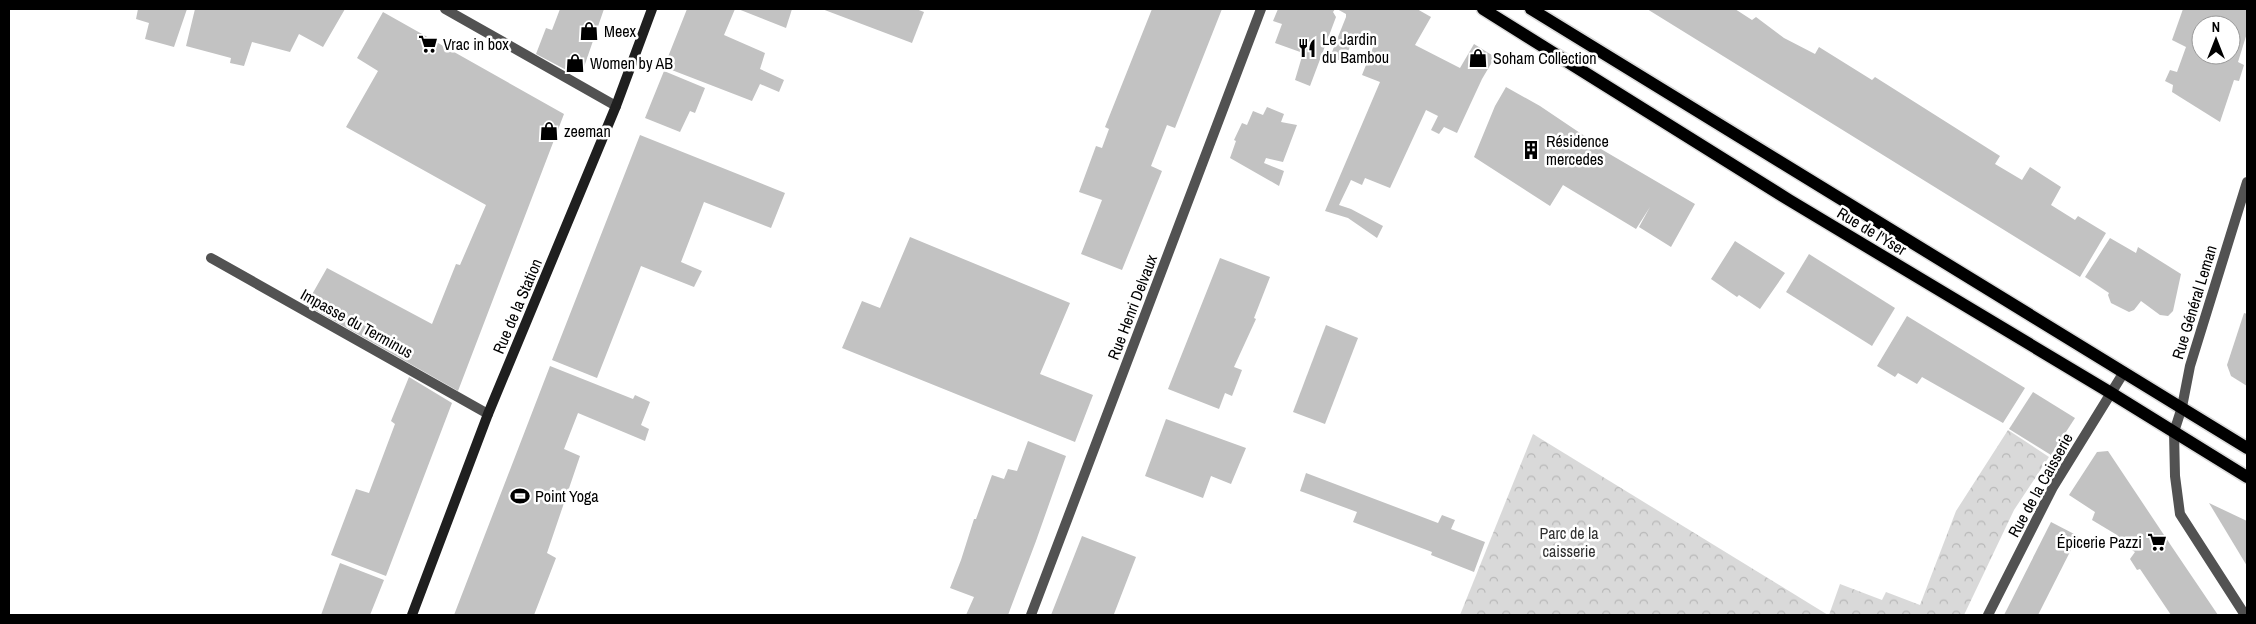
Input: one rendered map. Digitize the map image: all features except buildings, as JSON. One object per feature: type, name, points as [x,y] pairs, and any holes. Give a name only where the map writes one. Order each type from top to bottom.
[{"type":"main road","name":"Rue de l'Yser","points":[[1483,9],[1789,200],[2247,477]]},
{"type":"main road","name":"Rue de l'Yser","points":[[1531,9],[2247,448]]},
{"type":"street","points":[[445,9],[616,106]]},
{"type":"street","name":"Rue de la Station","points":[[412,615],[488,414],[616,106],[652,9]]},
{"type":"street","name":"Rue Henri Delvaux","points":[[1031,615],[1261,9]]},
{"type":"street","name":"Rue Général Leman","points":[[2245,615],[2180,514],[2175,476],[2174,432],[2182,407],[2190,366],[2247,182]]},
{"type":"street","name":"Impasse du Terminus","points":[[211,258],[488,414]]},
{"type":"street","name":"Rue de la Caisserie","points":[[1988,615],[2053,487],[2124,372]]},
{"type":"green space","points":[[2008,430],[2049,457],[2014,510],[1964,615],[1829,615],[1840,584],[1882,600],[1886,592],[1920,605],[1956,511]]},
{"type":"green space","name":"Parc de la caisserie","points":[[1533,434],[1828,615],[1460,615]]},
{"type":"place","name":"Meex","points":[[589,31]]},
{"type":"place","name":"Vrac in box","points":[[428,44]]},
{"type":"place","name":"Le Jardin du Bambou","points":[[1307,48]]},
{"type":"place","name":"Soham Collection","points":[[1478,58]]},
{"type":"place","name":"Women by AB","points":[[575,63]]},
{"type":"place","name":"zeeman","points":[[549,131]]},
{"type":"place","name":"Résidence mercedes","points":[[1531,150]]},
{"type":"place","name":"Point Yoga","points":[[520,496]]},
{"type":"place","name":"Épicerie Pazzi","points":[[2157,542]]}]
